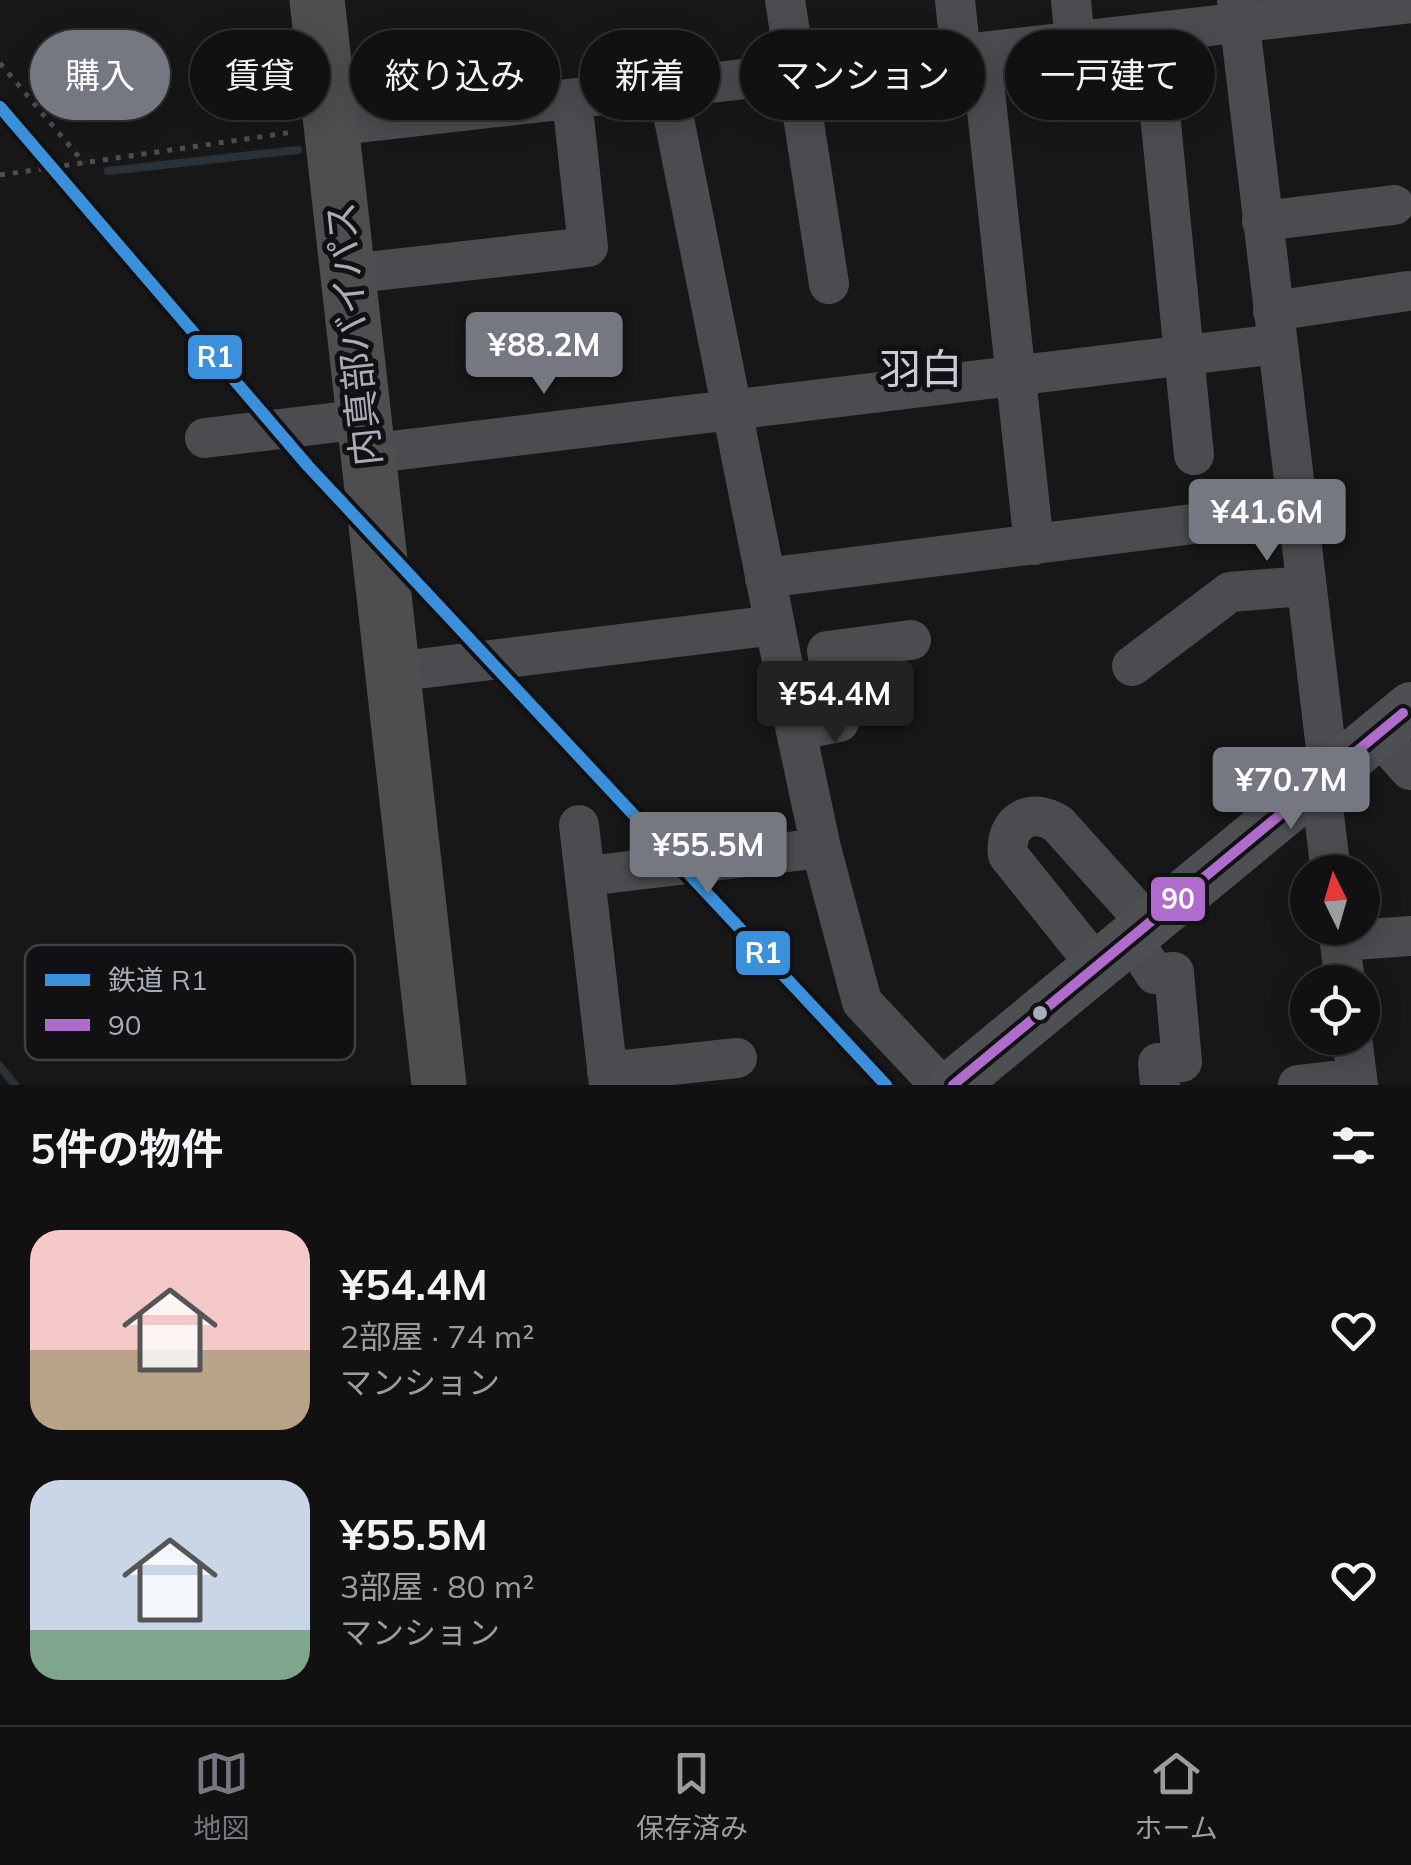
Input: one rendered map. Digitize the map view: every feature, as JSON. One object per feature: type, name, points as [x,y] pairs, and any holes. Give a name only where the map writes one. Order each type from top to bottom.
[{"type":"highway","name":"内真部バイパス","points":[[317,0],[439,1085]]},
{"type":"main road","points":[[953,1085],[1324,778],[1400,737]]},
{"type":"street","points":[[784,0],[788,30]]},
{"type":"street","points":[[955,0],[963,30]]},
{"type":"street","points":[[1070,0],[1073,30]]},
{"type":"street","points":[[1168,30],[1238,12],[1399,3]]},
{"type":"street","points":[[1238,12],[1305,586],[1330,855]]},
{"type":"street","points":[[332,126],[580,98]]},
{"type":"street","points":[[348,274],[588,247],[572,99]]},
{"type":"street","points":[[674,120],[796,731],[821,848],[862,1002],[940,1085]]},
{"type":"street","points":[[802,120],[829,284]]},
{"type":"street","points":[[979,120],[1016,375],[1034,544]]},
{"type":"street","points":[[1161,120],[1194,455]]},
{"type":"street","points":[[1262,221],[1394,205]]},
{"type":"street","points":[[205,438],[365,436],[729,410],[1016,375],[1184,354],[1408,291]]},
{"type":"street","points":[[765,578],[1296,512]]},
{"type":"street","points":[[1132,666],[1230,592],[1305,586]]},
{"type":"street","points":[[392,672],[774,626]]},
{"type":"street","points":[[796,731],[838,722],[827,651],[910,640]]},
{"type":"street","points":[[580,825],[608,1079],[737,1058]]},
{"type":"street","points":[[587,876],[821,848]]},
{"type":"street","points":[[1380,935],[1411,936]]},
{"type":"street","points":[[1126,943],[1155,974],[1174,972],[1182,1062],[1158,1064],[1160,1085]]},
{"type":"street","points":[[1298,1085],[1358,1082],[1354,1055]]},
{"type":"path","points":[[0,63],[84,163]]},
{"type":"path","points":[[0,175],[332,126]]},
{"type":"waterway","points":[[108,171],[298,150]]},
{"type":"waterway","points":[[0,1066],[15,1085]]},
{"type":"rail line","name":"R1","points":[[0,107],[308,466],[886,1085]]},
{"type":"transit line","name":"90","points":[[953,1085],[1403,713]]},
{"type":"district","name":"羽白","points":[[921,369]]}]
